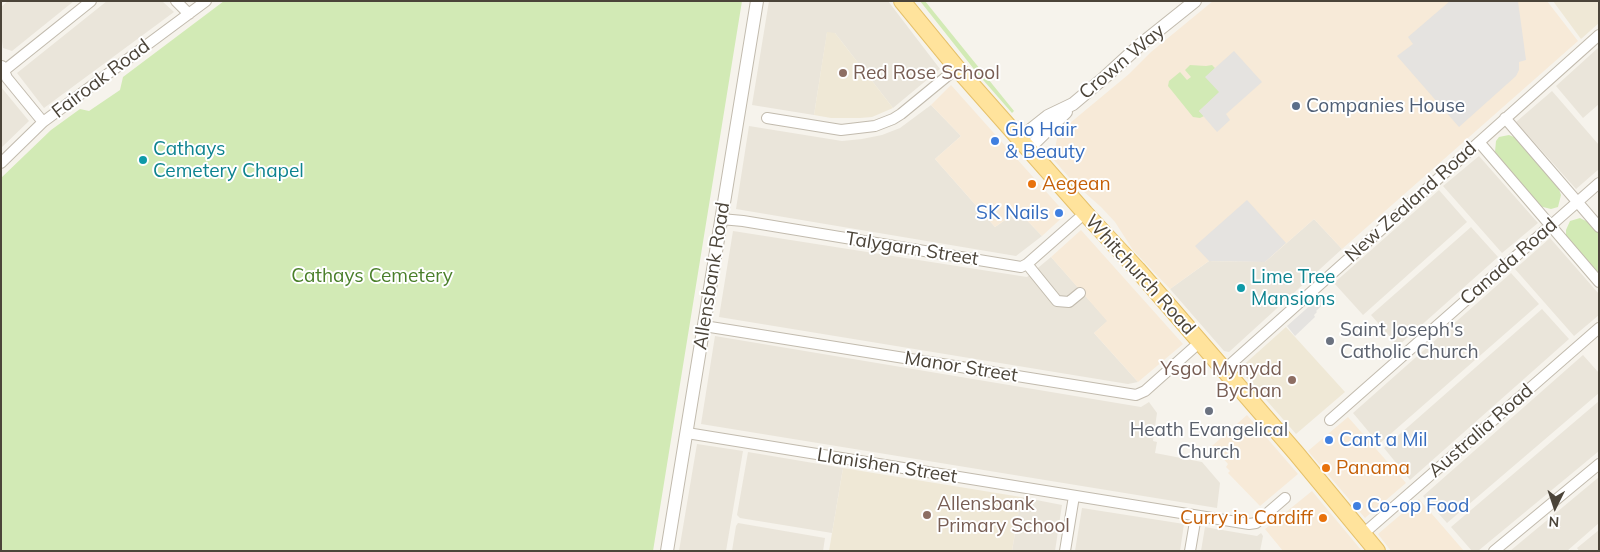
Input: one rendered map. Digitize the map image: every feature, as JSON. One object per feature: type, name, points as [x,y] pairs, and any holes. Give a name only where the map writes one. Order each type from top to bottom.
[{"type":"main road","name":"Whitchurch Road","points":[[902,1],[957,68],[1200,342],[1307,466],[1377,551]]},
{"type":"street","points":[[43,122],[2,70],[90,1]]},
{"type":"street","points":[[176,1],[189,14]]},
{"type":"street","name":"Fairoak Road","points":[[1,163],[43,122],[206,1]]},
{"type":"street","name":"Allensbank Road","points":[[667,551],[756,1]]},
{"type":"street","name":"Crown Way","points":[[1024,144],[1048,116],[1072,104],[1140,45],[1195,1]]},
{"type":"street","name":"New Zealand Road","points":[[1224,370],[1599,35]]},
{"type":"street","points":[[768,118],[840,130],[875,126],[894,119],[957,68]]},
{"type":"street","points":[[1505,118],[1599,227]]},
{"type":"street","points":[[1479,142],[1599,282]]},
{"type":"street","name":"Canada Road","points":[[1330,420],[1599,183]]},
{"type":"street","points":[[1080,293],[1069,302],[1057,301],[1027,264],[1085,213]]},
{"type":"street","name":"Talygarn Street","points":[[721,219],[743,221],[1021,267],[1027,264]]},
{"type":"street","name":"Manor Street","points":[[704,326],[1136,395],[1144,391],[1200,342]]},
{"type":"street","name":"Australia Road","points":[[1363,534],[1599,328]]},
{"type":"street","name":"Llanishen Street","points":[[687,433],[1253,524],[1285,498]]},
{"type":"street","points":[[1494,551],[1599,464]]},
{"type":"street","points":[[1065,551],[1074,496]]},
{"type":"street","points":[[1190,551],[1196,516]]},
{"type":"shaded area","points":[[8,1],[74,1],[12,51],[3,48],[1,34],[1,7]]},
{"type":"shaded area","points":[[107,1],[162,1],[174,12],[44,108],[17,73]]},
{"type":"shaded area","points":[[769,1],[888,1],[940,69],[893,108],[835,33],[827,33],[814,115],[752,105]]},
{"type":"shaded area","points":[[1213,1],[1547,1],[1578,41],[1342,249],[1314,219],[1265,262],[1209,261],[1170,289],[1133,250],[1115,222],[1074,183],[1053,159],[1058,133]]},
{"type":"shaded area","points":[[1450,1],[1518,1],[1526,60],[1519,62],[1519,70],[1516,76],[1459,127],[1397,56],[1413,44],[1408,37]]},
{"type":"shaded area","points":[[1553,1],[1599,1],[1599,23],[1581,39]]},
{"type":"shaded area","name":"Red Rose School","points":[[827,32],[835,33],[893,108],[872,117],[831,118],[814,115]]},
{"type":"shaded area","points":[[1599,47],[1599,104],[1583,118],[1556,86]]},
{"type":"shaded area","points":[[1234,51],[1262,82],[1226,114],[1230,120],[1217,132],[1199,111],[1219,92],[1205,77]]},
{"type":"shaded area","points":[[951,85],[1066,214],[1042,236],[1018,211],[995,227],[935,159],[961,136],[931,105]]},
{"type":"shaded area","points":[[1,87],[29,121],[1,148]]},
{"type":"shaded area","points":[[1552,91],[1599,145],[1599,169],[1576,189],[1516,122]]},
{"type":"shaded area","points":[[931,105],[961,136],[935,159],[995,227],[1018,211],[1042,236],[1016,256],[736,209],[749,126],[842,141],[862,139],[882,135],[900,128]]},
{"type":"shaded area","points":[[1479,156],[1538,223],[1502,253],[1443,186]]},
{"type":"shaded area","points":[[1439,190],[1467,222],[1363,315],[1334,283]]},
{"type":"shaded area","points":[[1247,200],[1286,243],[1265,262],[1209,261],[1195,246]]},
{"type":"shaded area","points":[[1314,219],[1342,249],[1229,352],[1224,351],[1170,289],[1209,261],[1265,262]]},
{"type":"shaded area","points":[[1471,227],[1498,257],[1398,346],[1371,315]]},
{"type":"shaded area","points":[[1081,230],[1183,344],[1138,382],[1094,333],[1107,321],[1051,257]]},
{"type":"shaded area","points":[[733,231],[1027,277],[1051,257],[1108,321],[1094,333],[1138,382],[1128,384],[719,317]]},
{"type":"shaded area","points":[[1550,238],[1599,294],[1599,315],[1574,336],[1515,269]]},
{"type":"shaded area","points":[[1511,273],[1539,304],[1379,444],[1353,413]]},
{"type":"shaded area","points":[[1323,294],[1328,300],[1316,311],[1315,317],[1295,336],[1287,326]]},
{"type":"shaded area","points":[[1542,309],[1569,339],[1410,480],[1384,448]]},
{"type":"shaded area","name":"Ysgol Mynydd Bychan","points":[[1286,327],[1345,392],[1296,434],[1239,369]]},
{"type":"shaded area","points":[[715,336],[1141,407],[1149,402],[1157,413],[1153,441],[1157,442],[1155,453],[1202,462],[1220,483],[1217,508],[701,424]]},
{"type":"shaded area","points":[[1583,355],[1599,373],[1599,393],[1447,523],[1423,496]]},
{"type":"shaded area","points":[[1599,401],[1599,451],[1478,551],[1472,551],[1451,527]]},
{"type":"shaded area","points":[[1247,415],[1298,474],[1260,506],[1228,473],[1230,471],[1226,467],[1228,464],[1212,446]]},
{"type":"shaded area","points":[[1348,417],[1406,483],[1365,518],[1308,451]]},
{"type":"shaded area","points":[[697,444],[743,451],[726,551],[679,551]]},
{"type":"shaded area","points":[[748,452],[843,468],[832,533],[740,518],[737,515]]},
{"type":"shaded area","name":"Allensbank Primary School","points":[[843,468],[1021,497],[1012,551],[829,551]]},
{"type":"shaded area","points":[[1599,477],[1599,523],[1567,551],[1510,551]]},
{"type":"shaded area","points":[[1312,491],[1362,551],[1283,551],[1265,529]]},
{"type":"shaded area","points":[[1021,497],[1062,505],[1055,551],[1012,551]]},
{"type":"shaded area","points":[[1419,499],[1464,551],[1391,551],[1378,534]]},
{"type":"shaded area","points":[[1082,508],[1184,524],[1180,551],[1075,551]]},
{"type":"shaded area","points":[[738,523],[825,538],[823,551],[732,551]]},
{"type":"shaded area","points":[[1205,527],[1257,536],[1261,533],[1263,536],[1260,551],[1201,551]]},
{"type":"shaded area","points":[[1599,530],[1599,551],[1579,551],[1577,548]]},
{"type":"green space","name":"Cathays Cemetery","points":[[224,1],[742,1],[653,551],[1,551],[1,178],[51,130],[80,109],[89,111],[120,90],[123,77]]},
{"type":"green space","points":[[920,1],[925,1],[1014,111],[1012,113],[977,73]]},
{"type":"green space","points":[[1190,65],[1212,65],[1215,68],[1206,77],[1220,92],[1199,111],[1204,116],[1200,118],[1193,117],[1168,86],[1169,81],[1180,72],[1187,80],[1191,77],[1185,70]]},
{"type":"green space","points":[[1509,135],[1519,139],[1557,183],[1561,195],[1558,207],[1551,209],[1539,206],[1498,158],[1495,152],[1496,141],[1499,137]]},
{"type":"green space","points":[[1580,218],[1590,223],[1599,232],[1599,276],[1566,236],[1566,230],[1570,221]]},
{"type":"place","name":"Red Rose School","points":[[843,73]]},
{"type":"place","name":"Companies House","points":[[1296,106]]},
{"type":"place","name":"Glo Hair & Beauty","points":[[995,141]]},
{"type":"place","name":"Cathays Cemetery Chapel","points":[[143,160]]},
{"type":"place","name":"Aegean","points":[[1032,184]]},
{"type":"place","name":"SK Nails","points":[[1059,213]]},
{"type":"place","name":"Lime Tree Mansions","points":[[1241,288]]},
{"type":"place","name":"Saint Joseph's Catholic Church","points":[[1330,341]]},
{"type":"place","name":"Ysgol Mynydd Bychan","points":[[1292,380]]},
{"type":"place","name":"Heath Evangelical Church","points":[[1209,411]]},
{"type":"place","name":"Cant a Mil","points":[[1329,440]]},
{"type":"place","name":"Panama","points":[[1326,468]]},
{"type":"place","name":"Co-op Food","points":[[1357,506]]},
{"type":"place","name":"Allensbank Primary School","points":[[927,515]]},
{"type":"place","name":"Curry in Cardiff","points":[[1323,518]]}]
